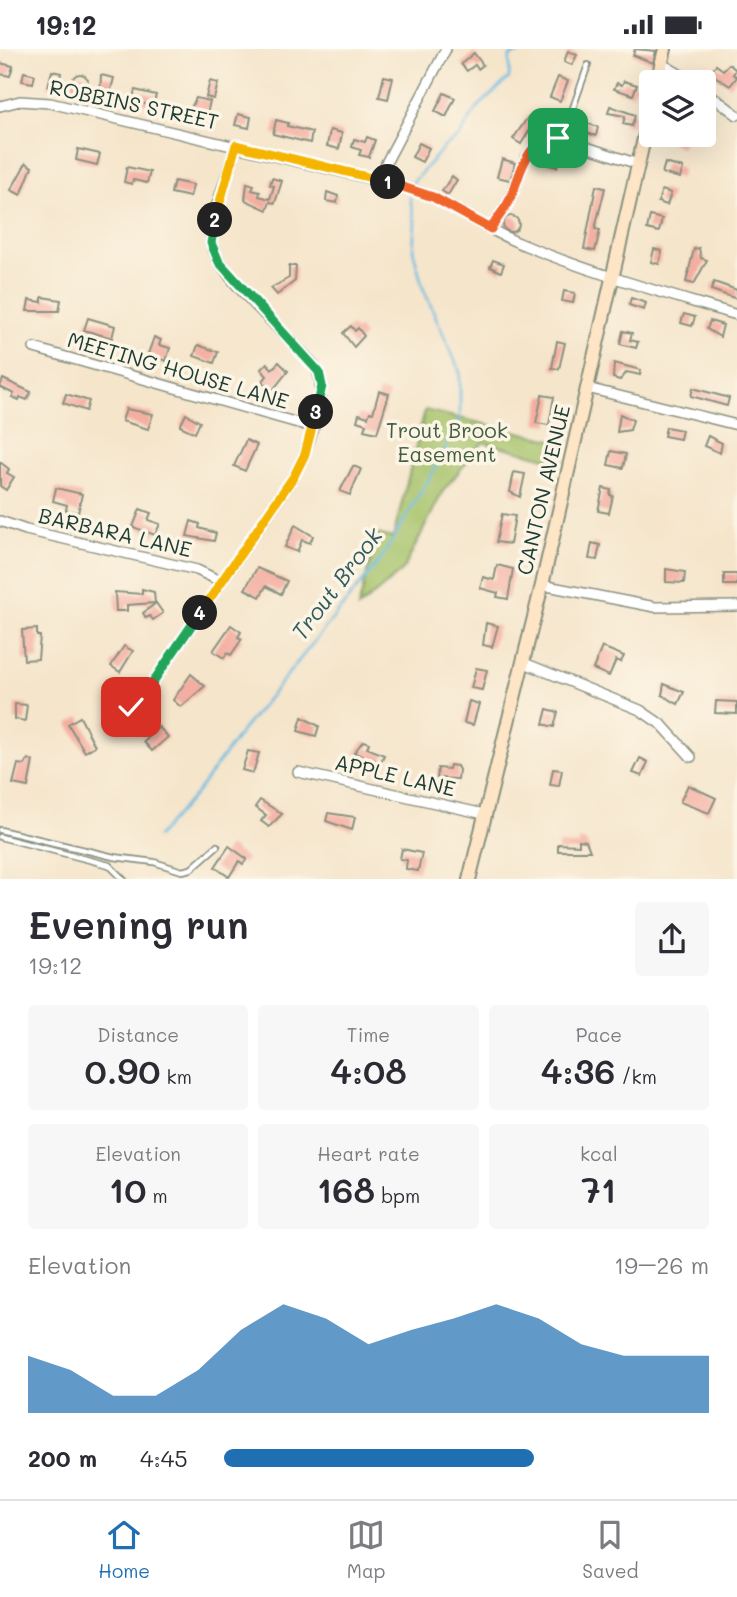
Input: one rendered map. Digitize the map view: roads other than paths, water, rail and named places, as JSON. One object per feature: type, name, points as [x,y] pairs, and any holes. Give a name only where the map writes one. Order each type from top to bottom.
[{"type":"main road","points":[[660,70],[665,49]]},
{"type":"main road","name":"CANTON AVENUE","points":[[469,879],[542,585],[642,147]]},
{"type":"street","points":[[380,181],[386,163],[446,49]]},
{"type":"street","points":[[662,64],[672,70]]},
{"type":"street","points":[[716,99],[737,115]]},
{"type":"street","name":"ROBBINS STREET","points":[[0,106],[19,101],[50,103],[380,181],[433,197],[491,229],[541,252],[737,315]]},
{"type":"street","points":[[491,229],[510,199],[523,162],[532,149],[544,141],[562,139],[638,164]]},
{"type":"street","points":[[120,714],[144,695],[294,476],[312,427],[321,392],[319,372],[237,285],[212,248],[212,231],[236,145]]},
{"type":"street","name":"MEETING HOUSE LANE","points":[[34,348],[312,427]]},
{"type":"street","points":[[587,388],[737,425]]},
{"type":"street","name":"BARBARA LANE","points":[[0,521],[26,530],[197,570],[222,582]]},
{"type":"street","points":[[542,585],[655,607],[737,606]]},
{"type":"street","points":[[522,662],[640,710],[667,730],[691,757]]},
{"type":"street","name":"APPLE LANE","points":[[299,772],[484,814]]},
{"type":"lane","points":[[562,139],[588,65]]},
{"type":"lane","points":[[0,830],[114,857],[154,862],[182,871],[191,869],[217,846]]},
{"type":"lane","points":[[0,837],[109,865],[123,879]]},
{"type":"waterway","name":"Trout Brook","points":[[413,182],[445,146],[459,137],[477,108],[509,78],[510,56],[531,49]]},
{"type":"waterway","name":"Trout Brook","points":[[157,837],[197,792],[241,732],[381,559],[436,467],[460,417],[460,372],[423,288],[413,250],[415,222],[410,198]]},
{"type":"park label","name":"Trout Brook Easement","points":[[447,443]]}]
